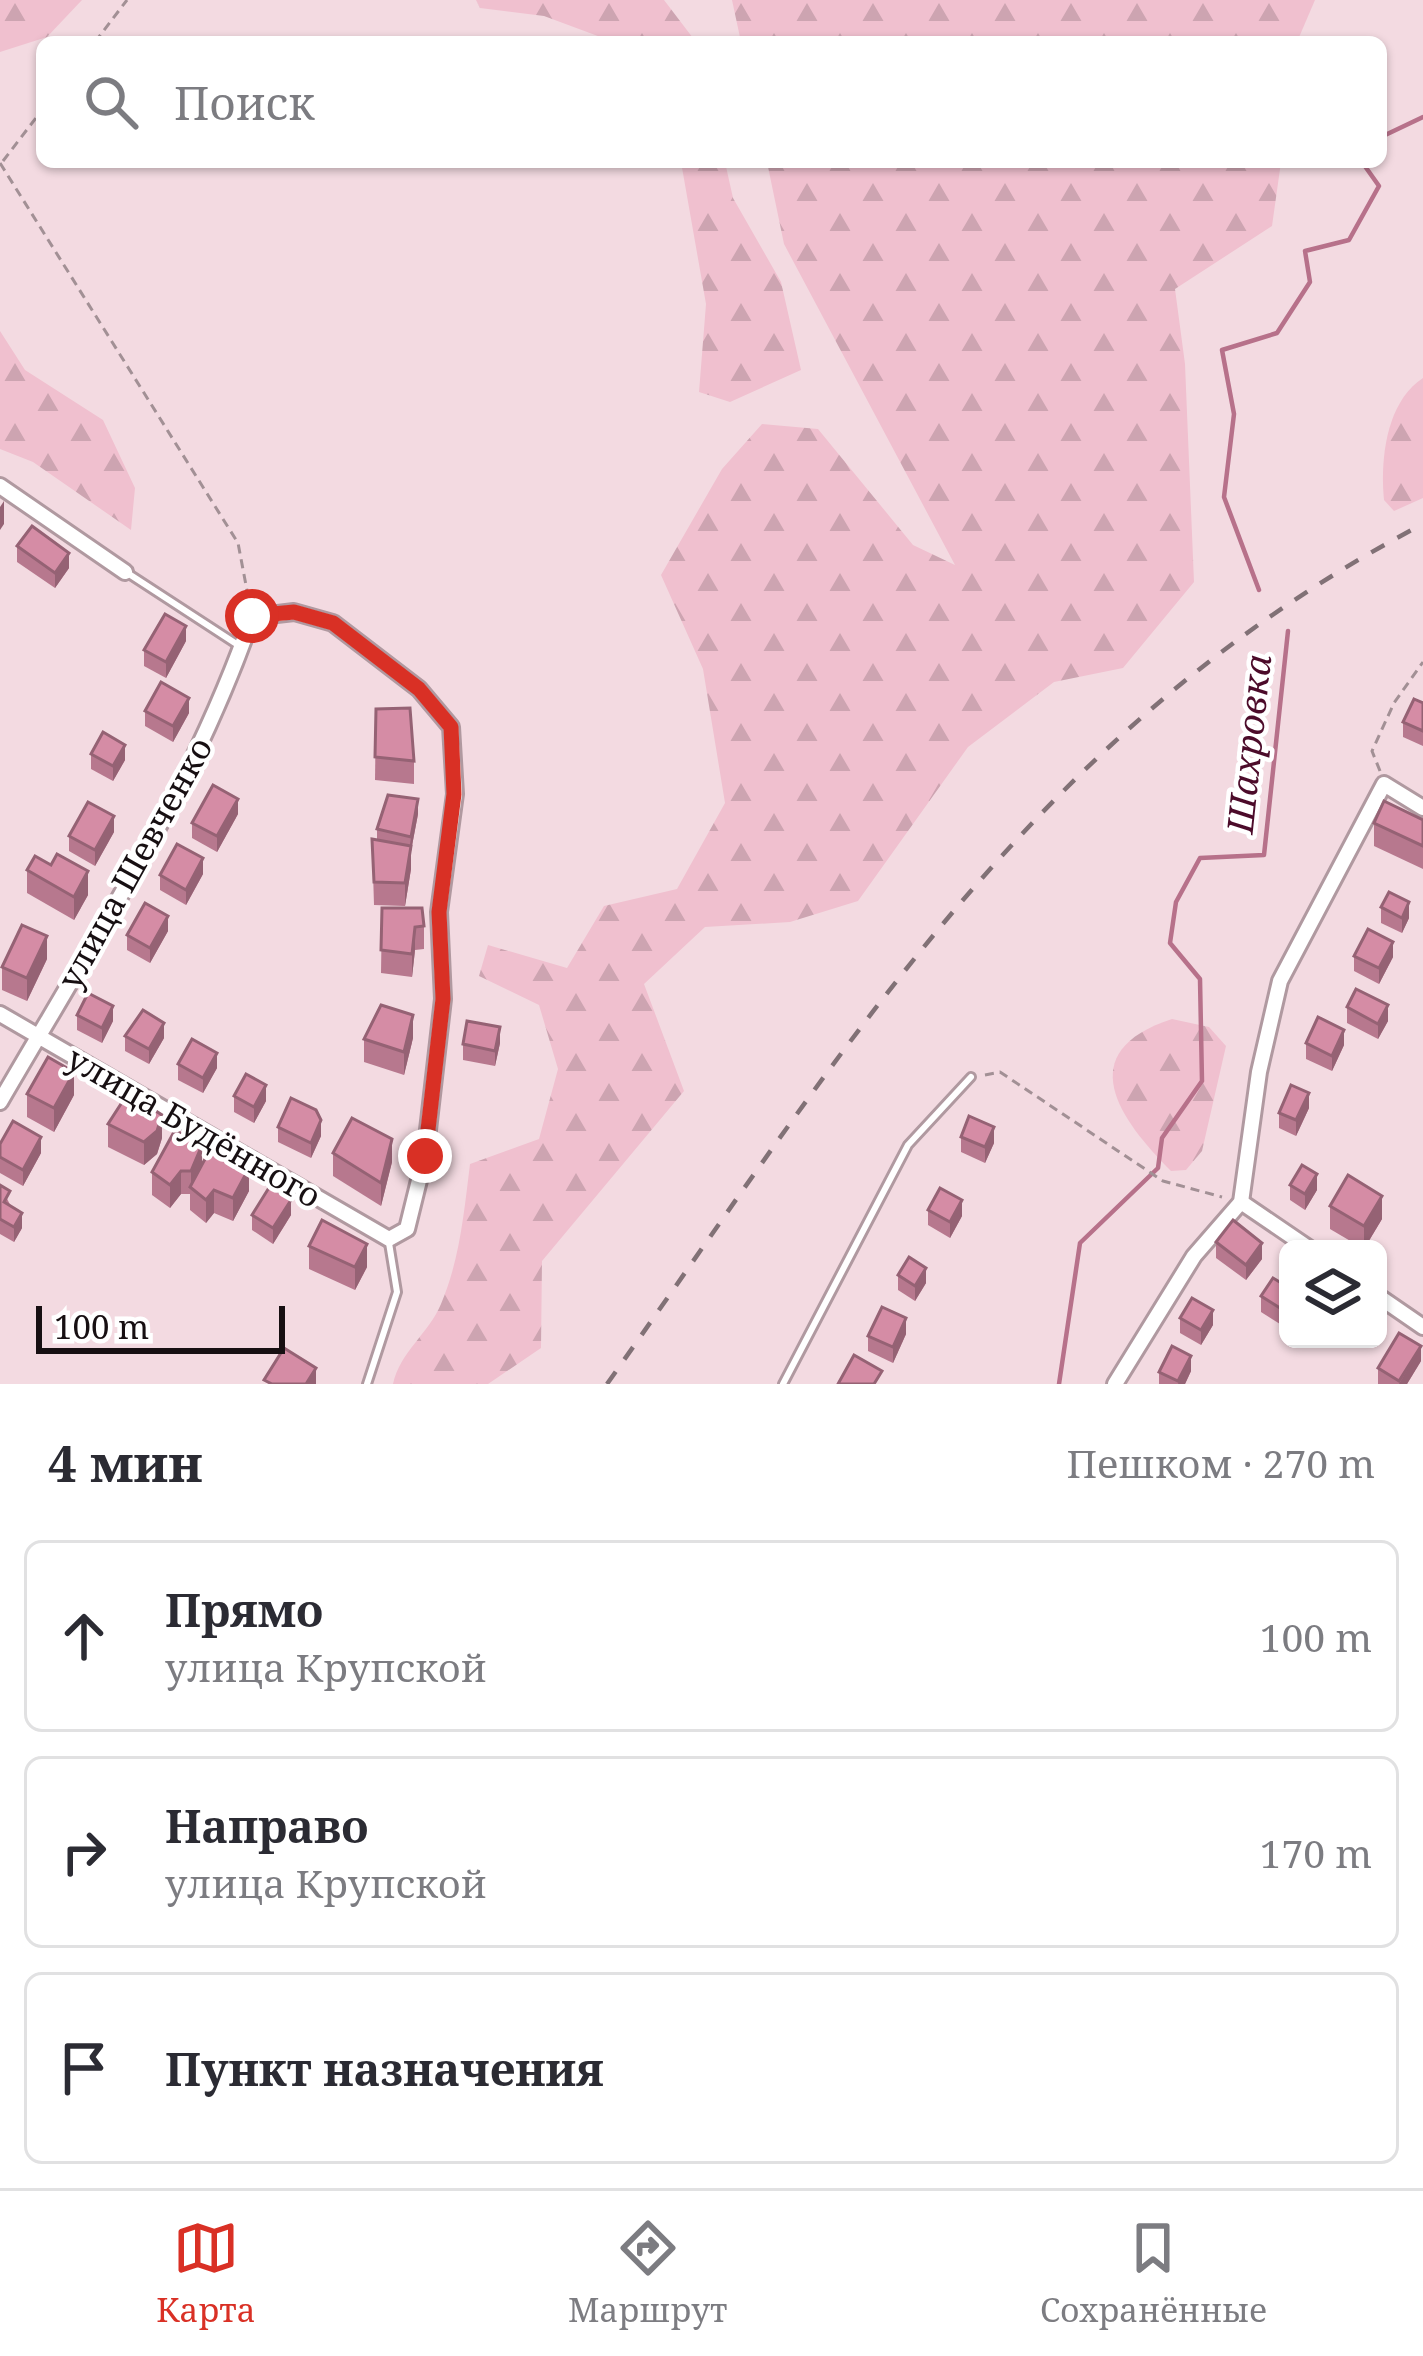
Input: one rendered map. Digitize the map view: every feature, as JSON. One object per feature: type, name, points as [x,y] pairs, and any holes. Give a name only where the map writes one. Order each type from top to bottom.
[{"type":"street","points":[[0,486],[124,572]]},
{"type":"street","points":[[252,616],[294,612],[333,623],[419,689],[451,727],[454,794],[439,912],[443,999],[425,1156],[407,1229],[389,1239]]},
{"type":"street","name":"улица Шевченко","points":[[0,1102],[216,719],[252,616]]},
{"type":"street","points":[[1114,1384],[1194,1256],[1241,1202],[1259,1072],[1280,981],[1384,784],[1423,808]]},
{"type":"street","name":"улица Будённого","points":[[0,1013],[389,1239]]},
{"type":"street","points":[[1241,1202],[1297,1240]]},
{"type":"street","points":[[1387,1302],[1423,1327]]},
{"type":"lane","points":[[124,572],[242,647]]},
{"type":"lane","points":[[783,1384],[908,1145],[971,1077]]},
{"type":"lane","points":[[367,1384],[397,1292],[389,1239]]},
{"type":"path","points":[[100,36],[127,0]]},
{"type":"path","points":[[36,118],[0,164],[238,543],[252,616]]},
{"type":"path","points":[[1384,784],[1372,751],[1394,703],[1423,662]]},
{"type":"path","points":[[971,1077],[1000,1072],[1162,1181],[1241,1202]]},
{"type":"green space","points":[[0,0],[82,0],[48,36],[36,36],[36,41],[0,52]]},
{"type":"green space","points":[[476,0],[664,0],[691,36],[598,36],[544,16],[480,8]]},
{"type":"green space","points":[[732,0],[1315,0],[1300,36],[740,36]]},
{"type":"green space","points":[[682,168],[726,168],[733,198],[781,282],[801,370],[730,402],[699,392],[706,304]]},
{"type":"green space","points":[[768,168],[1280,168],[1272,226],[1175,289],[1185,364],[1194,582],[1123,668],[1054,682],[968,747],[858,901],[790,922],[705,927],[644,984],[684,1091],[542,1261],[541,1348],[488,1384],[393,1384],[402,1362],[436,1314],[453,1270],[470,1164],[539,1139],[558,1069],[539,1005],[479,976],[488,945],[567,968],[604,906],[677,889],[725,803],[703,669],[661,575],[722,469],[762,424],[818,429],[913,545],[955,565],[784,244]]},
{"type":"green space","points":[[0,331],[25,370],[103,420],[135,488],[131,530],[33,462],[0,449]]},
{"type":"green space","points":[[1423,378],[1423,498],[1394,511],[1384,500],[1388,433],[1401,402]]},
{"type":"green space","points":[[1172,1019],[1209,1027],[1226,1046],[1202,1151],[1186,1170],[1171,1171],[1122,1109],[1113,1068],[1122,1050],[1141,1033]]},
{"type":"building","points":[[32,526],[69,553],[55,573],[17,546]]},
{"type":"building","points":[[165,614],[186,626],[166,662],[144,650]]},
{"type":"building","points":[[161,682],[189,698],[173,726],[145,711]]},
{"type":"building","points":[[1414,699],[1423,703],[1423,731],[1403,722]]},
{"type":"building","points":[[410,708],[414,761],[375,757],[376,709]]},
{"type":"building","points":[[103,732],[125,745],[113,766],[91,754]]},
{"type":"building","points":[[213,785],[238,799],[217,836],[192,823]]},
{"type":"building","points":[[388,795],[418,799],[411,837],[377,829]]},
{"type":"building","points":[[1384,801],[1423,820],[1423,846],[1374,823]]},
{"type":"building","points":[[88,802],[114,816],[95,850],[69,836]]},
{"type":"building","points":[[372,839],[411,846],[405,883],[374,882]]},
{"type":"building","points":[[177,844],[203,858],[186,890],[160,875]]},
{"type":"building","points":[[57,854],[88,871],[74,897],[27,870],[35,856],[51,865]]},
{"type":"building","points":[[1389,892],[1409,902],[1402,918],[1381,907]]},
{"type":"building","points":[[145,903],[168,916],[150,948],[127,935]]},
{"type":"building","points":[[382,908],[422,908],[424,926],[415,927],[412,954],[381,950]]},
{"type":"building","points":[[22,925],[47,936],[27,978],[2,967]]},
{"type":"building","points":[[1368,929],[1393,942],[1379,968],[1354,956]]},
{"type":"building","points":[[1356,989],[1388,1005],[1378,1024],[1347,1007]]},
{"type":"building","points":[[88,993],[113,1006],[102,1028],[77,1015]]},
{"type":"building","points":[[381,1005],[413,1015],[404,1052],[364,1039]]},
{"type":"building","points":[[143,1010],[164,1023],[149,1049],[125,1036]]},
{"type":"building","points":[[1318,1017],[1344,1030],[1332,1056],[1306,1043]]},
{"type":"building","points":[[467,1021],[500,1027],[495,1051],[463,1044]]},
{"type":"building","points":[[192,1039],[217,1053],[203,1078],[178,1064]]},
{"type":"building","points":[[48,1057],[74,1072],[54,1108],[27,1094]]},
{"type":"building","points":[[246,1074],[266,1085],[254,1107],[234,1096]]},
{"type":"building","points":[[1291,1085],[1309,1093],[1296,1120],[1279,1113]]},
{"type":"building","points":[[128,1093],[162,1115],[157,1131],[144,1142],[108,1124]]},
{"type":"building","points":[[291,1098],[316,1110],[321,1120],[311,1143],[278,1127]]},
{"type":"building","points":[[969,1116],[994,1127],[985,1147],[961,1137]]},
{"type":"building","points":[[352,1118],[392,1139],[381,1183],[333,1153]]},
{"type":"building","points":[[13,1121],[41,1137],[23,1170],[0,1157],[0,1144]]},
{"type":"building","points":[[175,1130],[202,1145],[191,1171],[181,1171],[170,1185],[152,1172]]},
{"type":"building","points":[[213,1144],[249,1168],[233,1198],[214,1190],[206,1200],[190,1187]]},
{"type":"building","points":[[1302,1165],[1317,1174],[1305,1194],[1290,1185]]},
{"type":"building","points":[[1348,1175],[1382,1196],[1364,1226],[1330,1206]]},
{"type":"building","points":[[0,1185],[10,1191],[4,1202],[22,1213],[14,1227],[0,1219]]},
{"type":"building","points":[[270,1186],[291,1200],[273,1228],[252,1215]]},
{"type":"building","points":[[940,1188],[962,1200],[950,1222],[928,1210]]},
{"type":"building","points":[[322,1220],[367,1244],[355,1267],[309,1246]]},
{"type":"building","points":[[1233,1220],[1262,1243],[1246,1265],[1216,1242]]},
{"type":"building","points":[[909,1257],[926,1268],[915,1286],[898,1275]]},
{"type":"building","points":[[1273,1278],[1279,1282],[1279,1307],[1261,1296]]},
{"type":"building","points":[[1192,1298],[1213,1310],[1201,1330],[1180,1318]]},
{"type":"building","points":[[882,1307],[906,1318],[893,1347],[868,1336]]},
{"type":"building","points":[[1399,1333],[1421,1346],[1399,1381],[1378,1368]]},
{"type":"building","points":[[1172,1346],[1191,1356],[1178,1381],[1159,1372]]},
{"type":"building","points":[[284,1348],[316,1368],[306,1384],[264,1380]]},
{"type":"building","points":[[854,1355],[882,1371],[874,1384],[838,1384]]},
{"type":"waterway","name":"Шахровка","points":[[1387,134],[1423,117]]},
{"type":"waterway","name":"Шахровка","points":[[1259,590],[1224,497],[1234,414],[1222,350],[1277,333],[1310,282],[1305,251],[1349,240],[1379,186],[1366,168]]},
{"type":"waterway","name":"Шахровка","points":[[1059,1384],[1080,1243],[1158,1168],[1162,1138],[1202,1081],[1200,979],[1170,943],[1176,902],[1200,858],[1264,855],[1288,631]]},
{"type":"railway","points":[[607,1384],[870,1015],[962,901],[1060,794],[1168,695],[1288,604],[1423,524]]},
{"type":"route","points":[[252,616],[294,612],[333,623],[419,689],[451,727],[454,794],[439,912],[443,999],[425,1156]]}]
